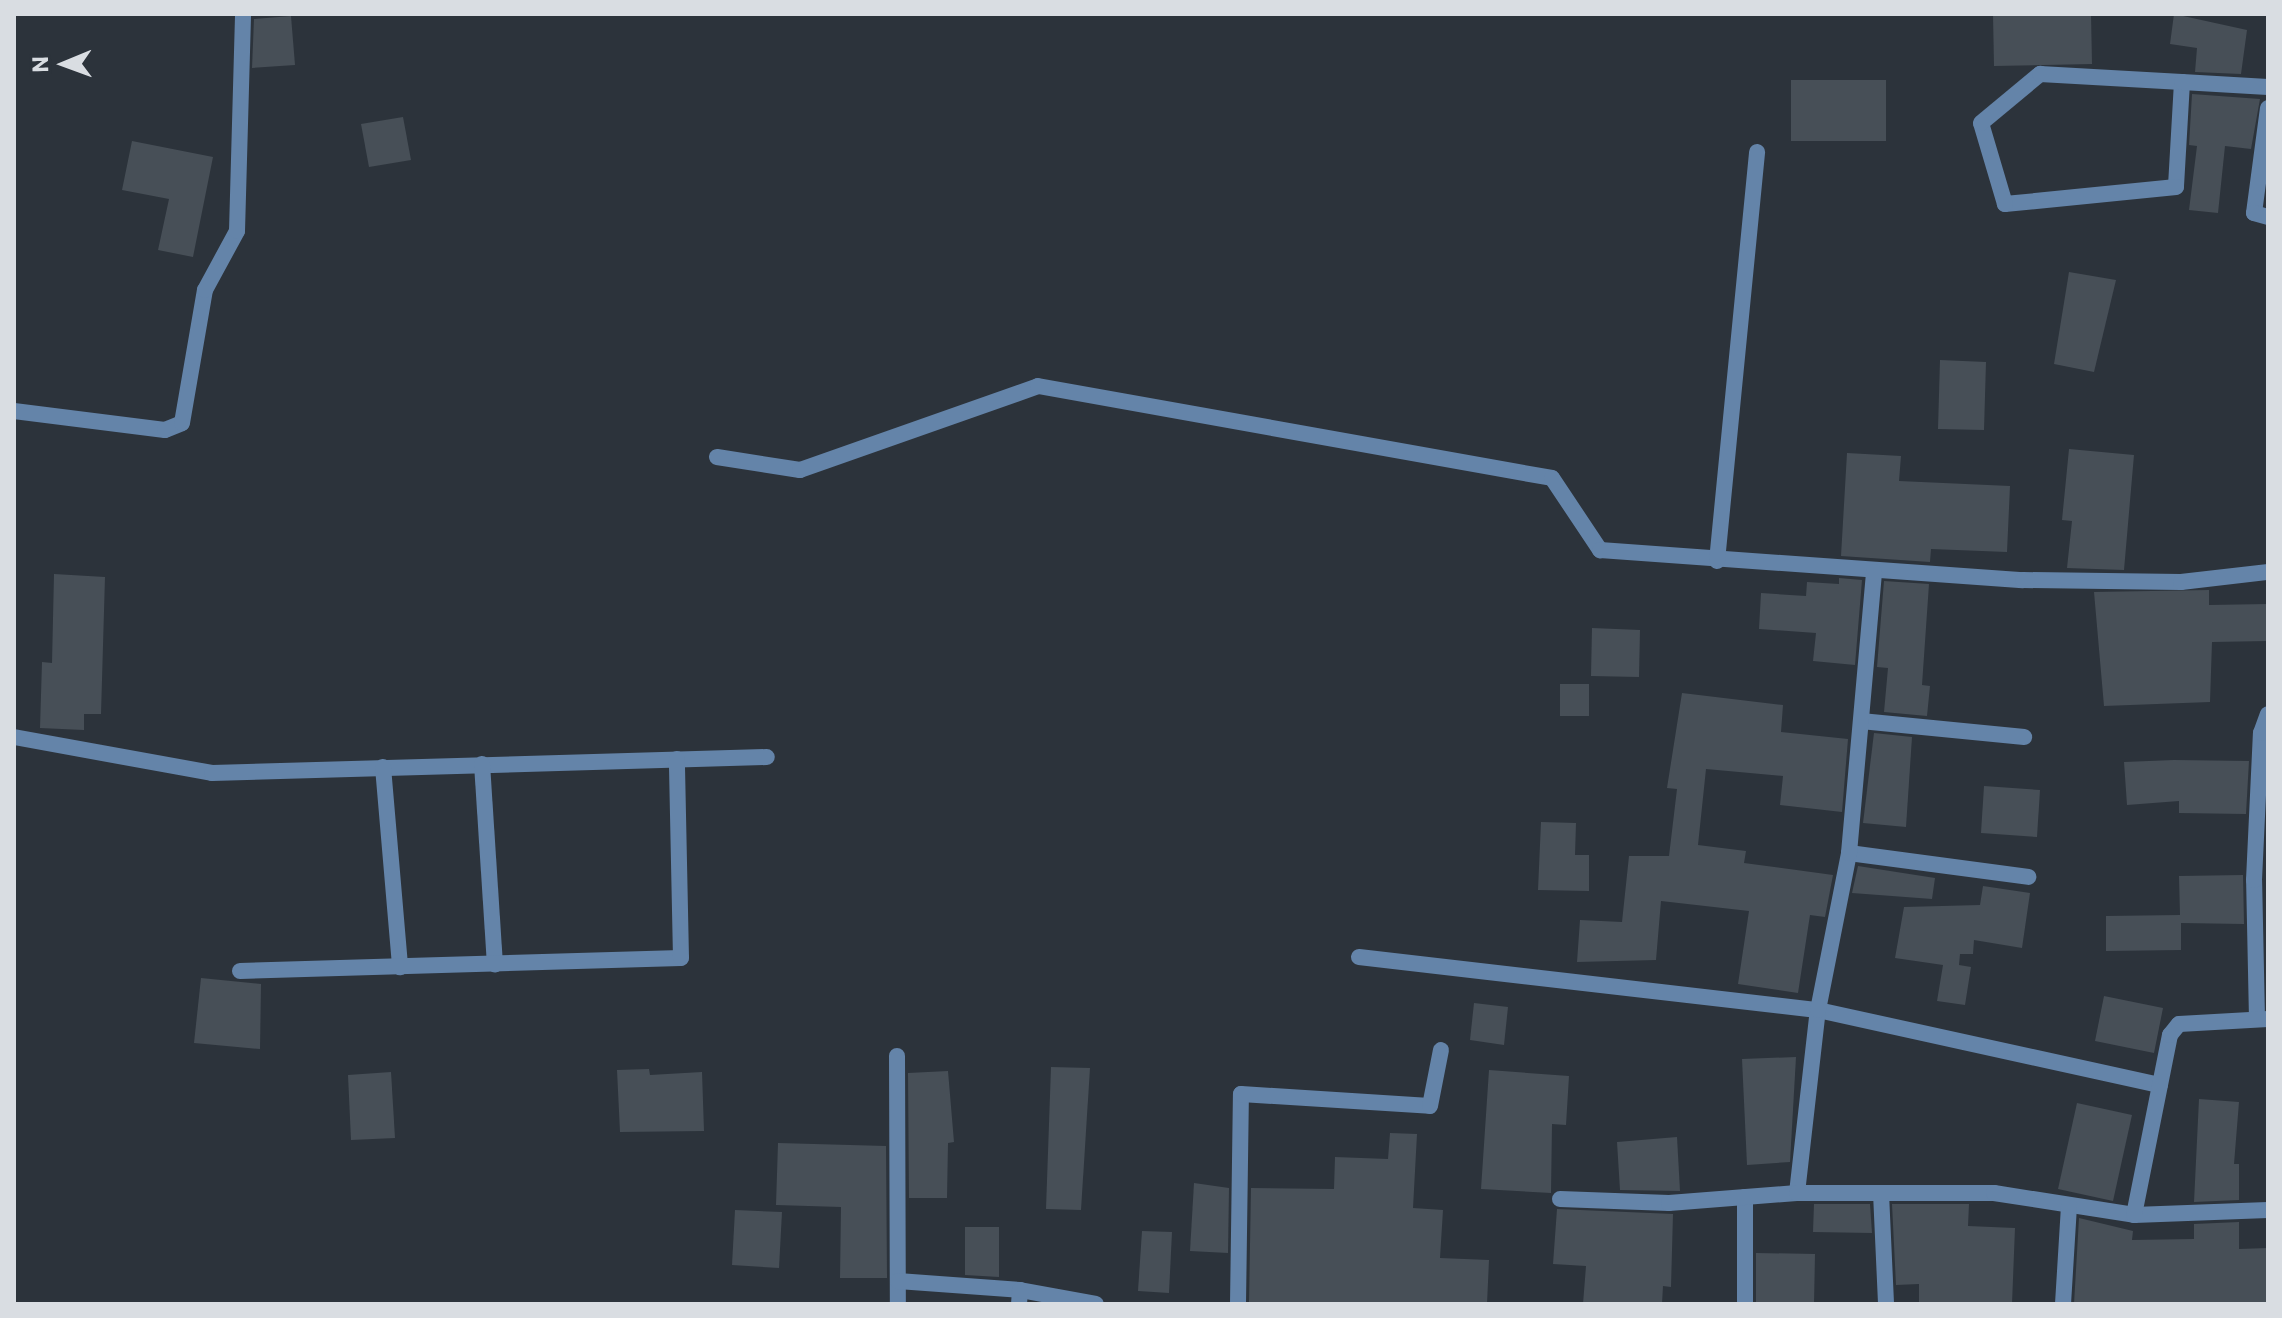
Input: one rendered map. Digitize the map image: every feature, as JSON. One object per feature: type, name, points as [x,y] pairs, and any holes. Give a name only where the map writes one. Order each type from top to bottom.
[{"type":"street","points":[[14,411],[165,430],[182,423],[205,290],[237,231],[243,14]]},
{"type":"street","points":[[2182,82],[2176,187],[2005,204],[1981,123],[2040,74],[2182,82],[2268,87]]},
{"type":"street","points":[[2268,108],[2254,213],[2268,217]]},
{"type":"street","points":[[1717,561],[1757,152]]},
{"type":"street","points":[[717,457],[800,470],[1038,386],[1552,478],[1600,550],[1874,572],[2181,582],[2268,572]]},
{"type":"street","points":[[1797,1193],[1818,1010],[1849,853],[1874,572]]},
{"type":"street","points":[[2134,1215],[2160,1085],[2179,1024],[2262,1019],[2254,880],[2261,733],[2268,714]]},
{"type":"street","points":[[1861,721],[2024,737]]},
{"type":"street","points":[[14,737],[212,773],[767,757]]},
{"type":"street","points":[[240,971],[681,958],[677,759]]},
{"type":"street","points":[[482,764],[495,965]]},
{"type":"street","points":[[383,767],[400,967]]},
{"type":"street","points":[[1849,853],[2028,877]]},
{"type":"street","points":[[1359,957],[1818,1010],[2160,1085]]},
{"type":"street","points":[[1238,1304],[1241,1094],[1430,1106],[1441,1050]]},
{"type":"street","points":[[897,1056],[898,1304]]},
{"type":"street","points":[[1560,1199],[1669,1203],[1797,1193],[1994,1193],[2134,1215],[2268,1210]]},
{"type":"street","points":[[1881,1193],[1886,1304]]},
{"type":"street","points":[[1745,1197],[1745,1304]]},
{"type":"street","points":[[2063,1304],[2069,1205]]},
{"type":"street","points":[[898,1281],[1096,1304]]},
{"type":"building","points":[[1993,14],[2091,14],[2092,64],[1994,66]]},
{"type":"building","points":[[2174,14],[2247,30],[2241,74],[2195,72],[2197,48],[2170,44]]},
{"type":"building","points":[[291,16],[295,65],[252,68],[254,19]]},
{"type":"building","points":[[1791,80],[1886,80],[1886,141],[1791,141]]},
{"type":"building","points":[[2192,94],[2260,99],[2251,149],[2225,146],[2218,213],[2189,210],[2197,146],[2189,145]]},
{"type":"building","points":[[403,117],[411,160],[369,167],[361,124]]},
{"type":"building","points":[[132,141],[213,157],[193,257],[158,250],[169,199],[122,190]]},
{"type":"building","points":[[2069,272],[2116,280],[2094,372],[2054,364]]},
{"type":"building","points":[[1940,360],[1986,362],[1984,430],[1938,429]]},
{"type":"building","points":[[2069,449],[2134,455],[2124,570],[2067,568],[2072,521],[2062,520]]},
{"type":"building","points":[[1847,453],[1901,456],[1899,481],[2010,486],[2007,552],[1931,549],[1930,562],[1841,556]]},
{"type":"building","points":[[54,574],[105,577],[101,714],[84,714],[84,730],[40,728],[42,662],[52,663]]},
{"type":"building","points":[[1839,578],[1862,580],[1855,665],[1813,661],[1816,633],[1759,629],[1761,593],[1806,596],[1807,582],[1839,584]]},
{"type":"building","points":[[1884,581],[1929,584],[1922,685],[1930,686],[1927,716],[1884,712],[1888,668],[1877,667]]},
{"type":"building","points":[[2209,590],[2209,605],[2268,604],[2268,641],[2212,642],[2210,702],[2104,706],[2094,592]]},
{"type":"building","points":[[1592,628],[1640,630],[1639,677],[1591,676]]},
{"type":"building","points":[[1560,684],[1589,684],[1589,716],[1560,716]]},
{"type":"building","points":[[1682,693],[1783,705],[1781,732],[1848,739],[1842,812],[1780,805],[1783,776],[1706,769],[1698,845],[1746,851],[1744,863],[1833,875],[1825,917],[1810,915],[1798,993],[1738,984],[1749,911],[1661,901],[1656,960],[1577,962],[1580,920],[1622,922],[1629,856],[1669,856],[1677,789],[1667,788]]},
{"type":"building","points":[[1874,733],[1912,737],[1906,827],[1863,823]]},
{"type":"building","points":[[2249,761],[2246,814],[2179,813],[2179,801],[2127,805],[2124,762]]},
{"type":"building","points":[[1984,786],[2040,790],[2037,837],[1981,833]]},
{"type":"building","points":[[1541,822],[1576,823],[1575,855],[1589,855],[1589,891],[1538,890]]},
{"type":"building","points":[[1858,866],[1935,878],[1932,899],[1852,893]]},
{"type":"building","points":[[2243,875],[2244,924],[2181,923],[2181,950],[2106,951],[2106,916],[2180,915],[2179,876]]},
{"type":"building","points":[[1983,886],[2030,893],[2022,948],[1974,940],[1973,954],[1960,954],[1959,965],[1971,967],[1965,1005],[1937,1001],[1943,965],[1895,958],[1904,907],[1980,905]]},
{"type":"building","points":[[201,978],[261,984],[260,1049],[194,1043]]},
{"type":"building","points":[[2104,996],[2163,1008],[2154,1053],[2095,1041]]},
{"type":"building","points":[[1474,1003],[1508,1007],[1504,1045],[1470,1040]]},
{"type":"building","points":[[1796,1057],[1790,1162],[1747,1165],[1742,1059]]},
{"type":"building","points":[[1051,1067],[1090,1068],[1081,1210],[1046,1209]]},
{"type":"building","points":[[649,1069],[650,1075],[702,1072],[704,1131],[620,1132],[617,1070]]},
{"type":"building","points":[[1489,1070],[1569,1076],[1566,1125],[1552,1124],[1551,1193],[1481,1189]]},
{"type":"building","points":[[948,1071],[954,1142],[948,1143],[947,1198],[909,1198],[908,1073]]},
{"type":"building","points":[[391,1072],[395,1138],[351,1140],[348,1075]]},
{"type":"building","points":[[2199,1099],[2239,1102],[2234,1164],[2239,1164],[2239,1200],[2194,1202]]},
{"type":"building","points":[[2077,1103],[2132,1115],[2113,1201],[2058,1189]]},
{"type":"building","points":[[1390,1133],[1417,1134],[1413,1208],[1443,1210],[1440,1258],[1489,1260],[1487,1304],[1249,1302],[1251,1188],[1334,1189],[1335,1157],[1388,1159]]},
{"type":"building","points":[[1677,1137],[1680,1191],[1620,1190],[1617,1142]]},
{"type":"building","points":[[778,1143],[886,1146],[887,1278],[840,1278],[841,1207],[776,1205]]},
{"type":"building","points":[[1194,1183],[1229,1188],[1228,1253],[1190,1251]]},
{"type":"building","points":[[1814,1204],[1870,1204],[1872,1233],[1813,1232]]},
{"type":"building","points":[[1892,1204],[1969,1204],[1968,1226],[2015,1228],[2012,1304],[1919,1304],[1919,1284],[1896,1285]]},
{"type":"building","points":[[1557,1209],[1673,1214],[1671,1287],[1663,1286],[1662,1304],[1583,1304],[1586,1266],[1553,1264]]},
{"type":"building","points":[[735,1210],[782,1212],[779,1268],[732,1265]]},
{"type":"building","points":[[2079,1218],[2133,1231],[2132,1240],[2194,1239],[2194,1224],[2239,1222],[2239,1249],[2268,1248],[2268,1304],[2074,1304]]},
{"type":"building","points":[[965,1227],[999,1227],[999,1277],[965,1275]]},
{"type":"building","points":[[1142,1231],[1172,1232],[1169,1293],[1138,1291]]},
{"type":"building","points":[[1756,1253],[1815,1254],[1814,1304],[1756,1304]]}]
